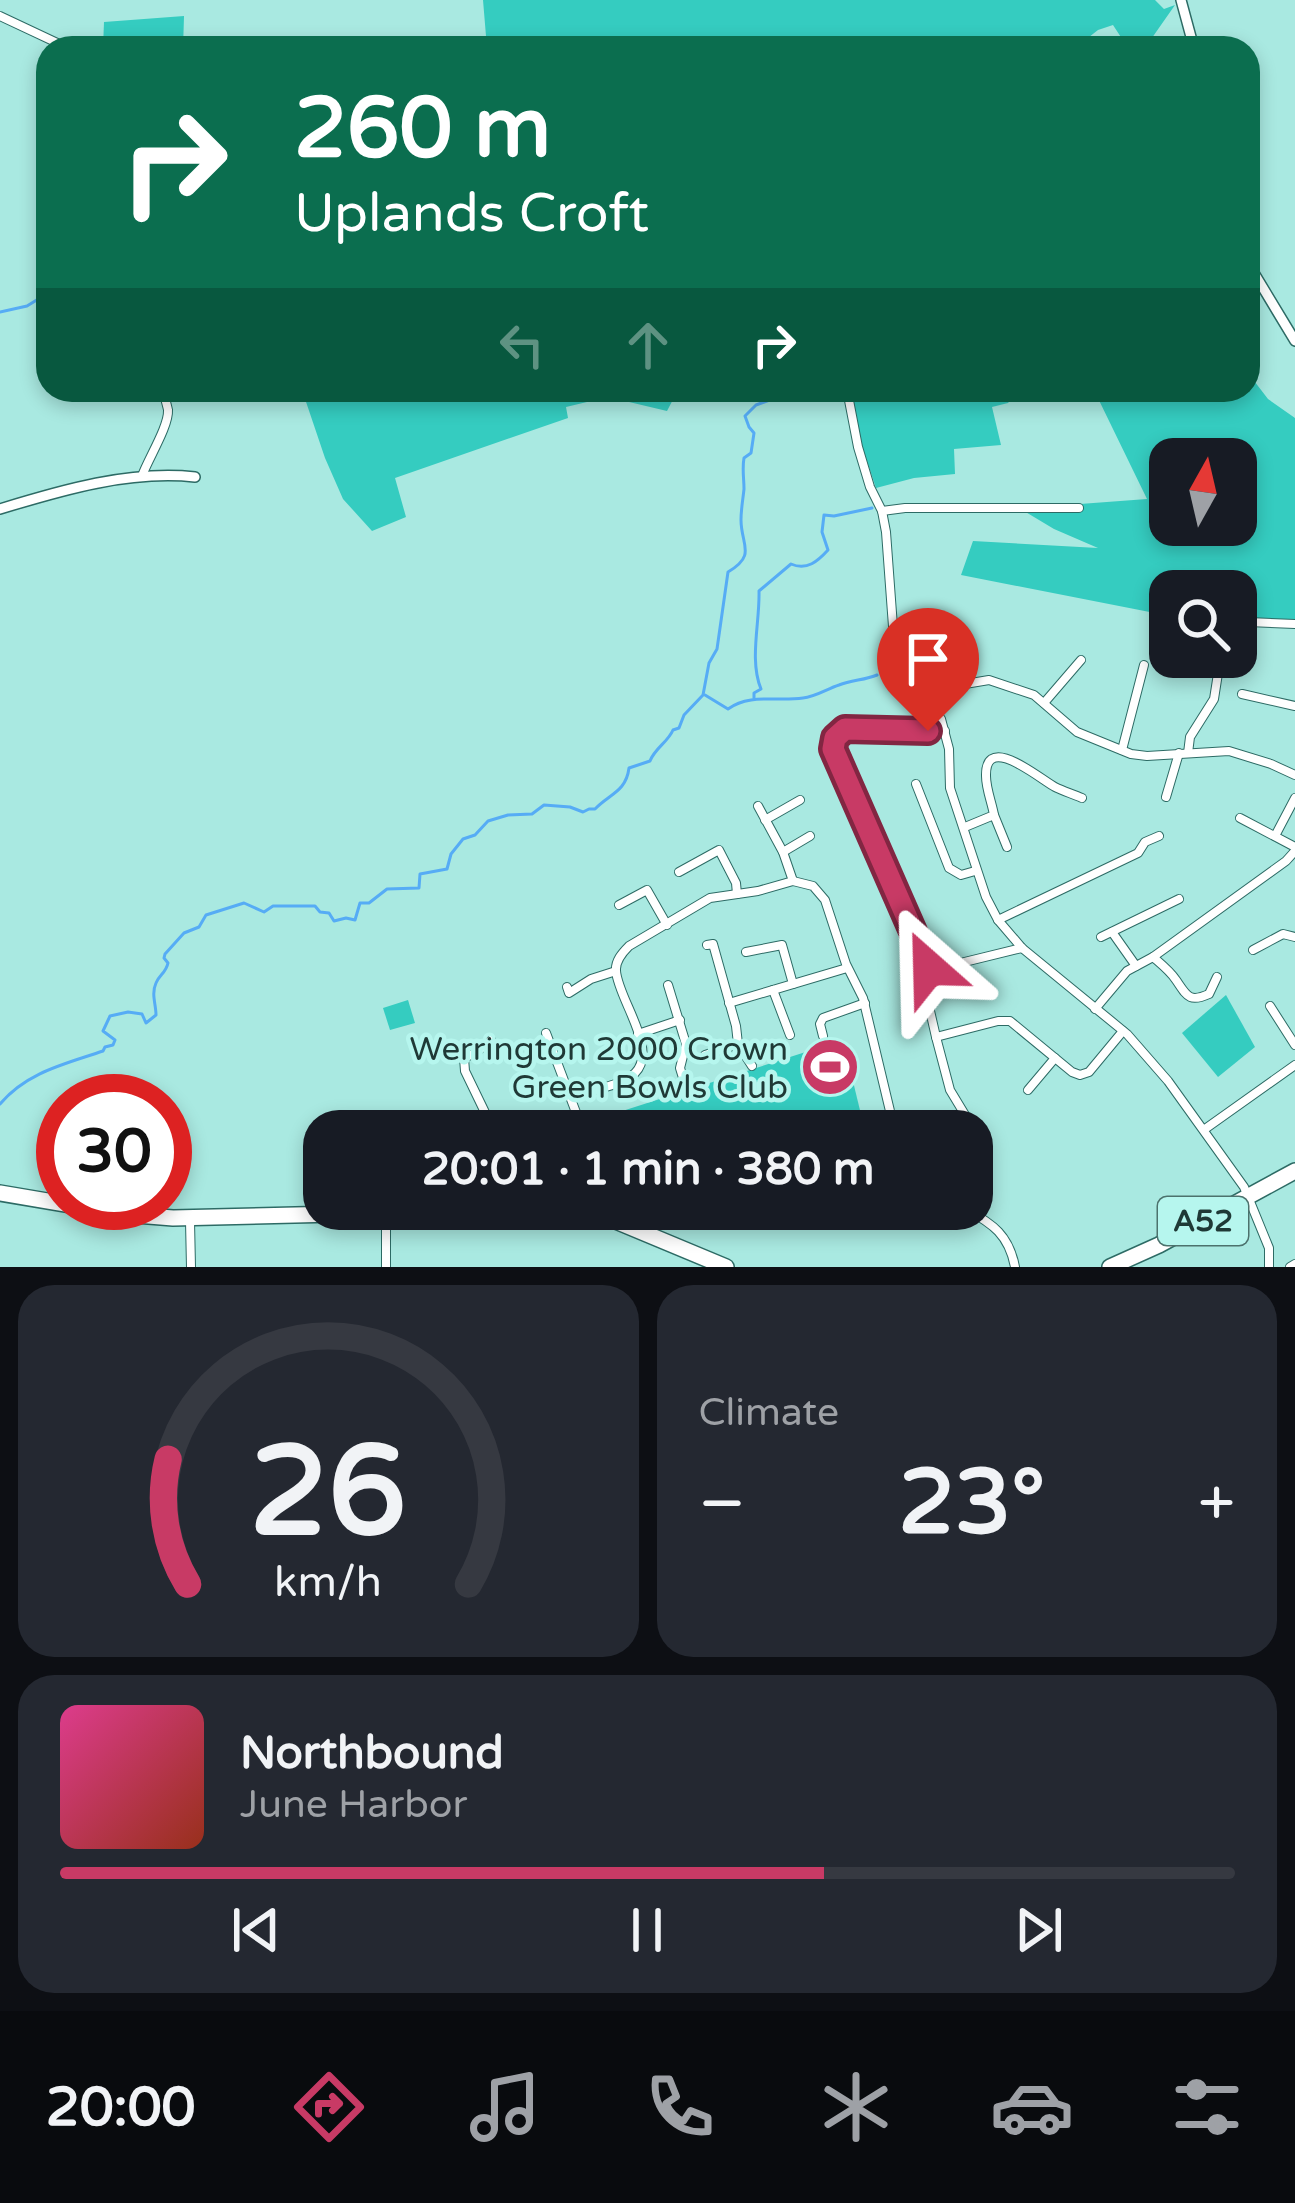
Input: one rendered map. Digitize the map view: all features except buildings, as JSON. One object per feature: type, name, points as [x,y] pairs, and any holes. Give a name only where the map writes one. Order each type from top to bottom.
[{"type":"highway","name":"A52","points":[[1110,1267],[1295,1171]]},
{"type":"highway","points":[[0,1193],[36,1199]]},
{"type":"highway","points":[[192,1217],[303,1215]]},
{"type":"highway","points":[[644,1230],[726,1267]]},
{"type":"street","points":[[1180,0],[1190,36]]},
{"type":"street","points":[[0,16],[42,36]]},
{"type":"street","points":[[1260,283],[1295,341]]},
{"type":"street","points":[[142,476],[166,424],[166,402]]},
{"type":"street","points":[[849,402],[858,447],[886,532],[894,640],[902,662],[945,731],[950,788],[975,871],[998,920],[1022,948],[1150,1058],[1244,1187],[1269,1248],[1268,1267]]},
{"type":"street","points":[[0,508],[53,492],[142,476],[195,477]]},
{"type":"street","points":[[881,511],[1079,508]]},
{"type":"street","points":[[1257,622],[1295,624]]},
{"type":"street","points":[[1044,703],[1081,660]]},
{"type":"street","points":[[1122,750],[1144,665]]},
{"type":"street","points":[[1166,796],[1190,736],[1214,699],[1216,678]]},
{"type":"street","points":[[933,706],[960,686],[982,680],[1022,690],[1077,732],[1122,750],[1147,756],[1229,751],[1293,773],[1295,759]]},
{"type":"street","points":[[1247,693],[1295,706]]},
{"type":"street","points":[[932,972],[833,749],[837,735],[848,728],[945,731]]},
{"type":"street","points":[[1007,847],[994,815],[986,773],[990,763],[1000,757],[1012,759],[1082,798]]},
{"type":"street","points":[[916,784],[950,868],[961,874],[975,871]]},
{"type":"street","points":[[1276,836],[1295,798]]},
{"type":"street","points":[[765,820],[800,800]]},
{"type":"street","points":[[758,806],[794,881]]},
{"type":"street","points":[[965,827],[994,815]]},
{"type":"street","points":[[1095,1009],[1118,978],[1286,861],[1295,849],[1240,818]]},
{"type":"street","points":[[782,852],[810,836]]},
{"type":"street","points":[[998,920],[1138,854],[1145,842],[1160,836]]},
{"type":"street","points":[[679,872],[718,850],[737,894]]},
{"type":"street","points":[[571,1097],[623,1080],[635,1073],[643,1058],[616,971],[628,946],[710,898],[794,881],[813,886],[823,896],[865,1003],[890,1110]]},
{"type":"street","points":[[619,905],[647,890],[667,925]]},
{"type":"street","points":[[1101,937],[1179,899]]},
{"type":"street","points":[[1112,932],[1136,966]]},
{"type":"street","points":[[1257,950],[1283,934],[1295,937]]},
{"type":"street","points":[[707,945],[712,944],[738,1044],[752,1066]]},
{"type":"street","points":[[746,952],[782,945],[793,984]]},
{"type":"street","points":[[962,1110],[950,1090],[926,980],[932,972],[1022,948]]},
{"type":"street","points":[[1153,956],[1189,997],[1207,996],[1218,982]]},
{"type":"street","points":[[729,1003],[848,968]]},
{"type":"street","points":[[568,987],[569,993],[616,971]]},
{"type":"street","points":[[668,985],[686,1044],[680,1067],[684,1081]]},
{"type":"street","points":[[773,990],[790,1035]]},
{"type":"street","points":[[823,1036],[823,1018],[865,1003]]},
{"type":"street","points":[[1270,1006],[1295,1046]]},
{"type":"street","points":[[638,1034],[680,1020]]},
{"type":"street","points":[[936,1037],[1010,1021],[1074,1074],[1086,1074],[1123,1031]]},
{"type":"street","points":[[546,1033],[576,1110]]},
{"type":"street","points":[[484,1110],[465,1071],[464,1058],[490,1040]]},
{"type":"street","points":[[705,1054],[738,1044]]},
{"type":"street","points":[[1028,1090],[1055,1058]]},
{"type":"street","points":[[1205,1129],[1295,1065]]},
{"type":"street","points":[[993,1226],[1010,1247],[1015,1267]]},
{"type":"street","points":[[190,1230],[190,1267]]},
{"type":"street","points":[[386,1230],[386,1267]]},
{"type":"shaded area","points":[[483,0],[1155,0],[1164,9],[1175,5],[1153,36],[1120,36],[1113,25],[1090,36],[486,36]]},
{"type":"shaded area","points":[[184,16],[183,36],[103,36],[104,22]]},
{"type":"shaded area","points":[[1260,389],[1295,418],[1295,621],[1257,618],[1257,570],[1149,570],[1149,612],[961,575],[973,541],[1098,548],[1024,511],[1080,512],[1080,504],[1147,499],[1100,402],[1260,402]]},
{"type":"shaded area","points":[[306,402],[587,402],[566,407],[568,418],[395,478],[406,517],[372,531],[343,499]]},
{"type":"shaded area","points":[[629,402],[672,402],[667,411]]},
{"type":"shaded area","points":[[852,402],[1009,402],[992,407],[1001,445],[954,449],[955,474],[876,488]]},
{"type":"shaded area","points":[[1226,995],[1255,1047],[1218,1077],[1182,1033]]},
{"type":"shaded area","points":[[408,1000],[415,1023],[390,1030],[383,1008]]},
{"type":"shaded area","points":[[843,1040],[860,1110],[626,1110]]},
{"type":"waterway","points":[[0,312],[36,300]]},
{"type":"waterway","points":[[0,1104],[34,1077],[113,1045],[115,1040],[103,1031],[110,1016],[142,1014],[146,1023],[156,1015],[154,991],[168,963],[165,954],[184,933],[199,927],[206,915],[244,903],[264,912],[273,906],[315,906],[334,921],[355,920],[360,903],[369,903],[387,889],[419,888],[420,874],[447,869],[463,839],[475,835],[488,821],[532,814],[544,805],[583,812],[595,809],[621,788],[629,768],[650,761],[703,695],[717,649],[728,572],[745,555],[743,462],[751,453],[754,433],[745,416],[764,402]]},
{"type":"waterway","points":[[754,698],[761,689],[755,653],[759,591],[791,564],[807,566],[828,550],[822,532],[824,515],[872,508]]},
{"type":"waterway","points":[[705,695],[728,709],[755,700],[808,697],[877,675]]},
{"type":"place","name":"Werrington 2000 Crown Green Bowls Club","points":[[830,1067]]},
{"type":"route","points":[[928,731],[845,729],[835,738],[833,749],[929,968]]}]
